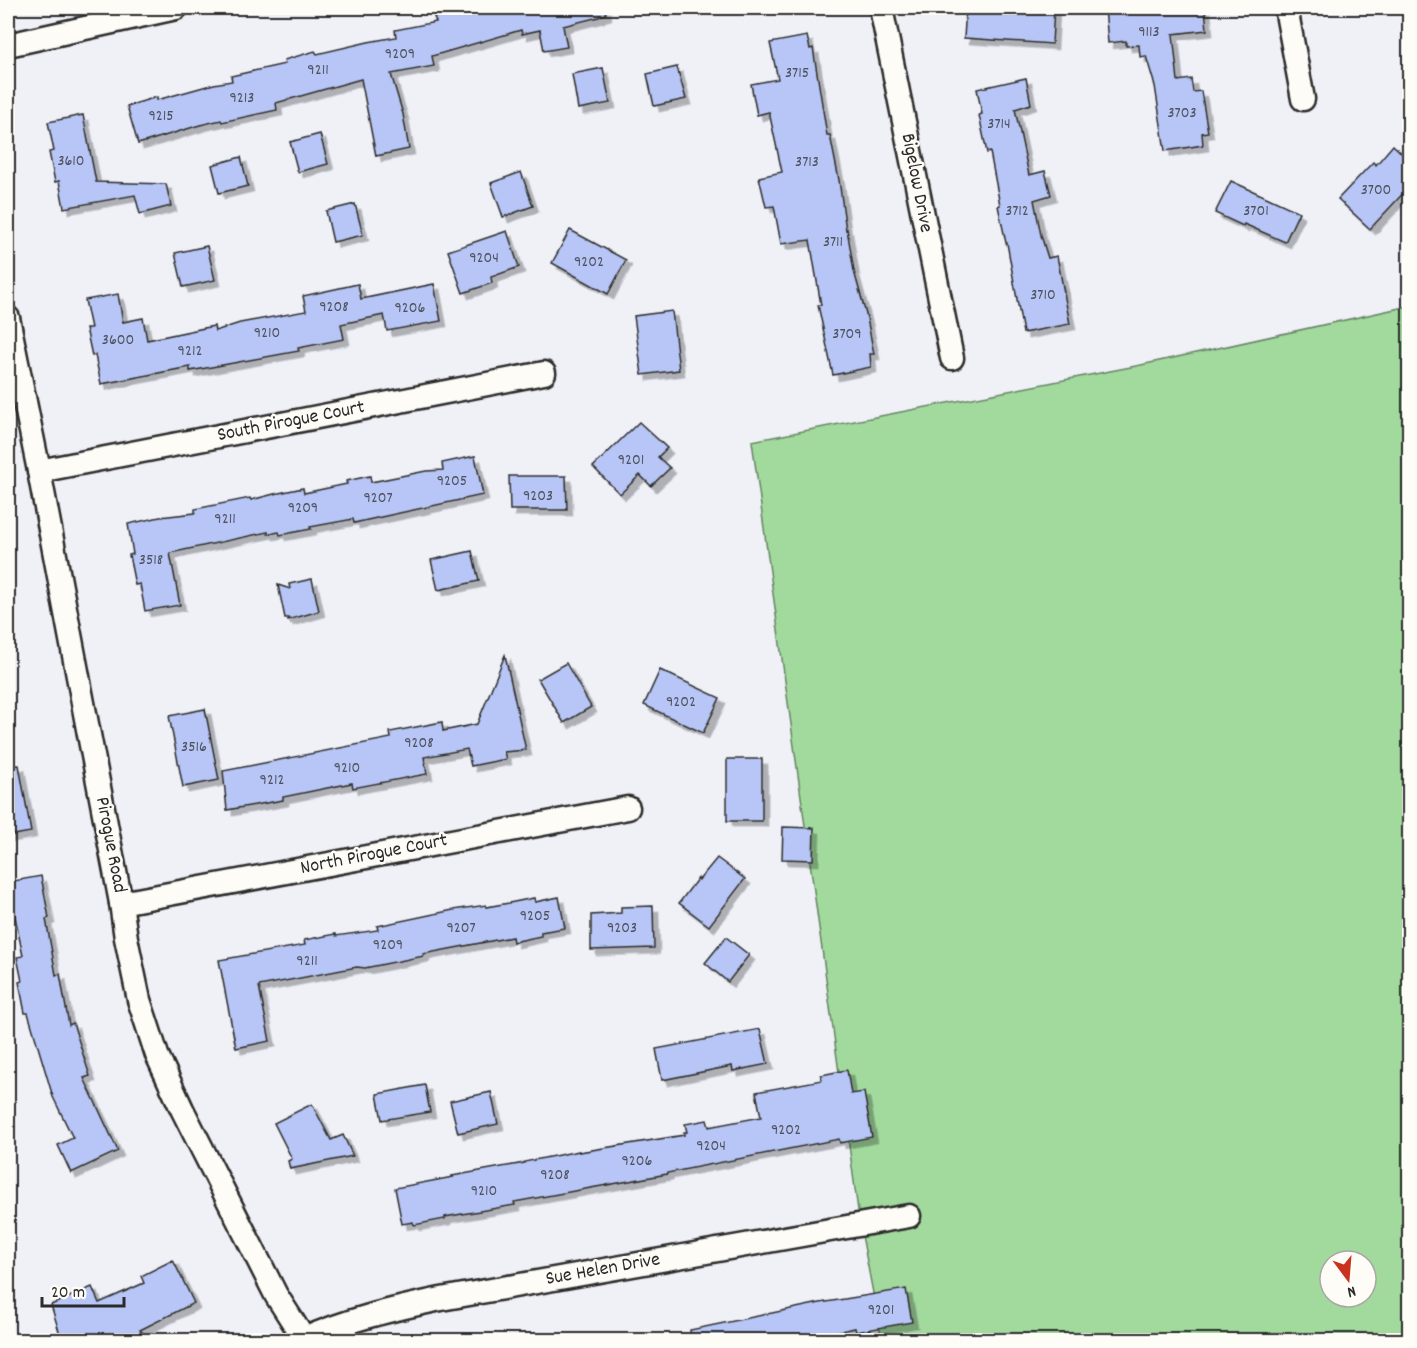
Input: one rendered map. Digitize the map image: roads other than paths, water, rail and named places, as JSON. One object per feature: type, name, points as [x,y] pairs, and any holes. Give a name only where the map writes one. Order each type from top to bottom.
[{"type":"street","points":[[8,45],[176,8]]},
{"type":"street","name":"Bigelow Drive","points":[[881,8],[952,358]]},
{"type":"street","points":[[1286,8],[1304,99]]},
{"type":"street","name":"Pirogue Road","points":[[8,318],[139,1000],[157,1055],[182,1109],[276,1295],[303,1340]]},
{"type":"street","name":"South Pirogue Court","points":[[39,471],[544,374]]},
{"type":"street","name":"North Pirogue Court","points":[[121,903],[628,808]]},
{"type":"street","name":"Sue Helen Drive","points":[[303,1340],[347,1322],[441,1299],[909,1216]]}]
